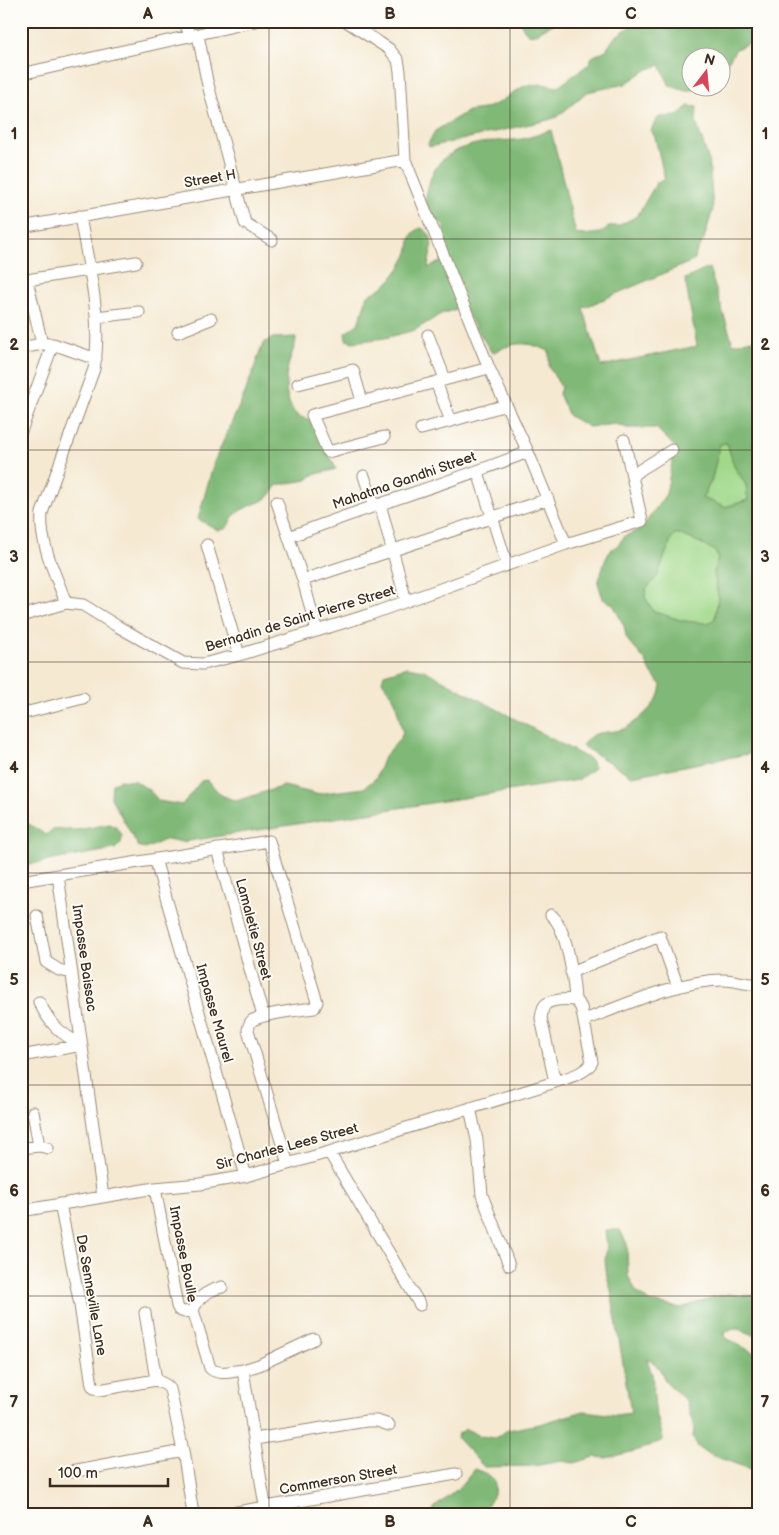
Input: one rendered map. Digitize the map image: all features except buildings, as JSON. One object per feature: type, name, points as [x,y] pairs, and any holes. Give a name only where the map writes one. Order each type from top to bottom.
[{"type":"street","points":[[186,21],[194,36],[245,223],[272,240]]},
{"type":"street","points":[[21,74],[256,21]]},
{"type":"street","points":[[346,21],[388,49],[398,60],[405,160],[489,368],[528,452],[566,544]]},
{"type":"street","name":"Street H","points":[[21,228],[80,216],[405,160]]},
{"type":"street","points":[[21,616],[66,603],[43,540],[40,524],[42,512],[96,359],[98,339],[96,317],[80,216]]},
{"type":"street","points":[[21,431],[48,344],[24,280],[136,262]]},
{"type":"street","points":[[96,317],[139,312]]},
{"type":"street","points":[[178,332],[210,319]]},
{"type":"street","points":[[428,335],[451,421]]},
{"type":"street","points":[[21,348],[48,344],[96,359]]},
{"type":"street","points":[[384,438],[328,452],[312,415],[489,368]]},
{"type":"street","points":[[298,384],[353,370],[362,401]]},
{"type":"street","points":[[421,429],[506,405]]},
{"type":"street","points":[[624,440],[632,475],[672,450]]},
{"type":"street","name":"Mahatma Gandhi Street","points":[[289,537],[377,505],[478,472],[528,452]]},
{"type":"street","points":[[478,472],[507,565]]},
{"type":"street","name":"Bernadin de Saint Pierre Street","points":[[66,603],[83,605],[116,626],[183,663],[203,664],[317,631],[566,544],[642,521],[632,475]]},
{"type":"street","points":[[364,476],[377,505],[406,601]]},
{"type":"street","points":[[303,580],[548,499]]},
{"type":"street","points":[[277,502],[303,580],[317,631]]},
{"type":"street","points":[[208,545],[239,655]]},
{"type":"street","points":[[21,714],[83,698]]},
{"type":"street","points":[[21,881],[269,841],[317,1002],[314,1008],[263,1016],[252,1020],[249,1024],[248,1030],[288,1164]]},
{"type":"street","name":"Lamaletie Street","points":[[217,849],[263,1016]]},
{"type":"street","name":"Impasse Maurel","points":[[155,859],[246,1176]]},
{"type":"street","name":"Impasse Baissac","points":[[58,875],[103,1197]]},
{"type":"street","name":"Sir Charles Lees Street","points":[[21,1211],[155,1188],[200,1184],[246,1176],[330,1152],[582,1072],[589,1068],[592,1062],[584,1020],[581,1007],[576,1000],[560,925],[551,915]]},
{"type":"street","points":[[37,916],[46,962],[59,970],[72,973]]},
{"type":"street","points":[[571,972],[660,936],[678,987]]},
{"type":"street","points":[[584,1020],[692,983],[724,980],[748,985],[758,984]]},
{"type":"street","points":[[555,1082],[541,1018],[542,1011],[545,1005],[550,1003],[567,999],[576,1000]]},
{"type":"street","points":[[39,1002],[49,1021],[70,1039],[82,1045]]},
{"type":"street","points":[[21,1056],[82,1045]]},
{"type":"street","points":[[470,1108],[478,1140],[482,1195],[508,1265]]},
{"type":"street","points":[[21,1148],[43,1147],[33,1112]]},
{"type":"street","points":[[330,1152],[420,1305]]},
{"type":"street","name":"Impasse Boulle","points":[[155,1188],[178,1310],[184,1312],[193,1310]]},
{"type":"street","name":"De Senneville Lane","points":[[60,1204],[80,1305],[92,1385],[96,1390],[159,1381]]},
{"type":"street","points":[[222,1287],[203,1294],[193,1310],[212,1371],[243,1370],[259,1365],[314,1338]]},
{"type":"street","points":[[145,1313],[159,1381],[166,1384],[172,1393],[193,1514]]},
{"type":"street","points":[[243,1370],[255,1439],[258,1510]]},
{"type":"street","points":[[255,1439],[366,1421],[377,1421],[389,1426]]},
{"type":"street","points":[[71,1472],[183,1452]]},
{"type":"street","name":"Commerson Street","points":[[225,1514],[258,1510],[456,1474]]},
{"type":"green space","points":[[520,21],[563,21],[552,24],[537,33],[530,34],[523,28]]},
{"type":"green space","points":[[638,21],[758,21],[758,39],[736,49],[732,55],[732,48],[682,48],[682,90],[670,86],[660,65],[646,70],[625,84],[587,92],[557,117],[429,147],[428,144],[435,131],[468,111],[484,109],[498,103],[524,86],[542,84],[558,87],[589,64],[592,57],[606,50],[615,37]]},
{"type":"green space","points":[[688,106],[697,107],[696,122],[709,161],[713,209],[695,260],[583,308],[601,366],[697,346],[685,279],[709,268],[733,344],[758,339],[758,752],[632,776],[582,746],[590,737],[599,733],[620,730],[636,721],[656,701],[661,685],[652,674],[645,660],[629,642],[624,626],[613,604],[603,599],[598,583],[610,550],[617,546],[624,537],[642,528],[666,494],[675,447],[656,428],[627,428],[616,424],[589,427],[569,416],[559,394],[561,387],[549,367],[549,351],[533,345],[514,344],[492,353],[463,307],[441,314],[415,330],[385,338],[353,342],[346,340],[345,333],[358,324],[368,295],[385,285],[399,269],[408,252],[411,237],[416,231],[421,228],[430,235],[432,245],[428,268],[442,261],[440,245],[444,232],[443,224],[424,210],[431,176],[441,161],[453,152],[474,144],[522,139],[551,130],[576,234],[600,233],[610,226],[618,226],[637,216],[657,182],[665,180],[655,137],[651,131],[659,117],[677,116]],"holes":[[[727,443],[734,466],[746,485],[748,500],[725,507],[702,498],[711,482],[720,444]],[[676,533],[715,551],[718,558],[714,572],[718,596],[715,619],[708,623],[683,621],[653,611],[645,597],[646,589],[657,577],[671,539]]]},
{"type":"green space","points":[[296,337],[287,373],[286,387],[289,401],[297,415],[317,421],[323,442],[336,469],[313,475],[307,480],[277,485],[264,500],[240,511],[232,518],[226,529],[218,530],[198,519],[214,462],[245,393],[265,342],[273,338]]},
{"type":"green space","points":[[727,443],[734,466],[746,485],[748,500],[725,507],[702,498],[711,482],[720,444]]},
{"type":"green space","points":[[676,533],[715,551],[718,558],[714,572],[718,596],[715,619],[708,623],[683,621],[653,611],[645,597],[646,589],[657,577],[671,539]]},
{"type":"green space","points":[[407,667],[424,670],[591,760],[594,768],[578,780],[182,842],[167,839],[145,849],[138,846],[111,798],[112,784],[119,780],[135,781],[149,790],[159,801],[182,805],[201,781],[207,780],[221,795],[236,801],[284,786],[316,794],[364,788],[376,778],[384,757],[403,733],[395,701],[382,681],[384,674]]},
{"type":"green space","points":[[21,819],[46,835],[53,830],[77,830],[110,824],[117,828],[122,835],[121,843],[115,849],[21,867]]},
{"type":"green space","points":[[605,1230],[620,1230],[627,1244],[628,1276],[636,1291],[649,1302],[682,1308],[728,1294],[758,1295],[758,1338],[738,1329],[725,1332],[725,1336],[758,1355],[758,1472],[709,1454],[698,1447],[693,1437],[694,1428],[686,1401],[665,1381],[662,1373],[651,1360],[647,1359],[652,1374],[655,1409],[663,1438],[661,1441],[639,1450],[606,1458],[595,1457],[574,1463],[562,1461],[533,1466],[484,1467],[457,1438],[458,1434],[466,1429],[480,1436],[495,1438],[508,1430],[540,1424],[584,1411],[616,1415],[631,1413],[611,1290],[607,1276]]},
{"type":"green space","points":[[475,1469],[485,1473],[494,1480],[495,1485],[492,1497],[485,1507],[472,1515],[432,1514],[434,1508],[460,1487]]}]
